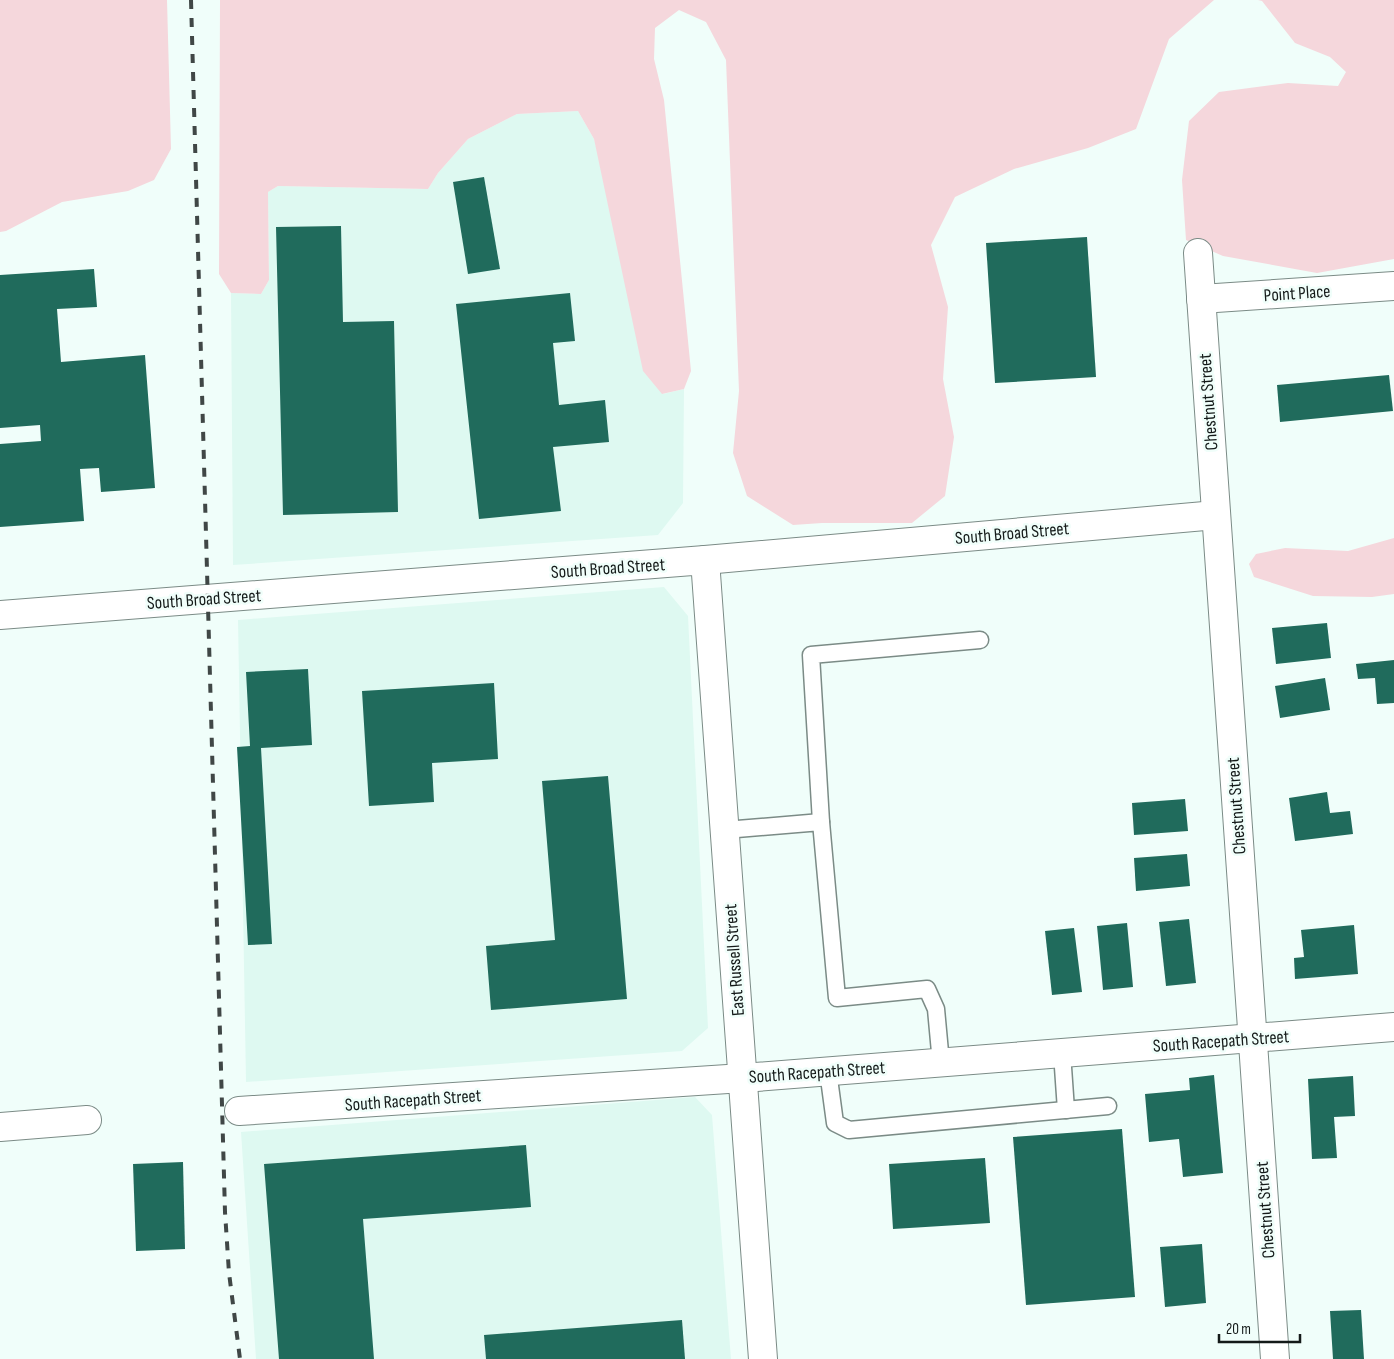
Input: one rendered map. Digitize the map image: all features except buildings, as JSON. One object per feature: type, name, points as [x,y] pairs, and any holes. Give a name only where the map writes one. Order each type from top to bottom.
[{"type":"street","name":"Chestnut Street","points":[[1198,253],[1275,1359]]},
{"type":"street","name":"Point Place","points":[[1200,299],[1394,286]]},
{"type":"street","name":"South Broad Street","points":[[0,615],[705,560],[1216,515]]},
{"type":"street","name":"East Russell Street","points":[[705,560],[763,1359]]},
{"type":"street","name":"South Racepath Street","points":[[239,1111],[743,1078],[1394,1027]]},
{"type":"street","points":[[0,1127],[87,1120]]},
{"type":"lane","points":[[941,1063],[936,1009],[927,990],[837,998],[821,822],[811,655],[980,640]]},
{"type":"lane","points":[[725,830],[821,822]]},
{"type":"lane","points":[[1062,1053],[1066,1110]]},
{"type":"lane","points":[[828,1071],[835,1122],[849,1130],[1108,1106]]},
{"type":"shaded area","points":[[0,0],[167,0],[171,149],[154,180],[128,191],[62,202],[6,231],[0,232]]},
{"type":"shaded area","points":[[220,0],[1214,0],[1169,39],[1136,129],[1088,148],[1014,169],[955,197],[931,245],[948,307],[943,379],[954,437],[945,496],[912,523],[822,523],[793,525],[747,496],[733,453],[739,391],[726,60],[706,22],[679,10],[655,28],[654,59],[664,100],[691,371],[684,389],[662,394],[643,371],[594,139],[578,111],[517,114],[468,139],[438,173],[428,189],[278,186],[268,192],[269,280],[261,294],[231,293],[219,274]]},
{"type":"shaded area","points":[[1258,0],[1394,0],[1394,259],[1317,273],[1223,256],[1186,240],[1182,180],[1189,121],[1219,92],[1288,83],[1338,86],[1346,72],[1330,57],[1295,43],[1262,1]]},
{"type":"shaded area","points":[[578,111],[594,139],[663,394],[684,389],[683,503],[658,535],[233,565],[231,293],[261,294],[269,280],[268,192],[278,186],[428,189],[438,173],[468,139],[517,114]]},
{"type":"shaded area","points":[[1394,538],[1394,594],[1372,597],[1313,596],[1254,577],[1249,564],[1256,554],[1285,548],[1348,551]]},
{"type":"shaded area","points":[[664,587],[688,616],[708,1028],[682,1051],[246,1082],[238,620]]},
{"type":"shaded area","points":[[695,1097],[712,1115],[731,1359],[256,1359],[241,1132]]},
{"type":"railway","points":[[191,0],[225,1212],[229,1273],[240,1359]]}]
